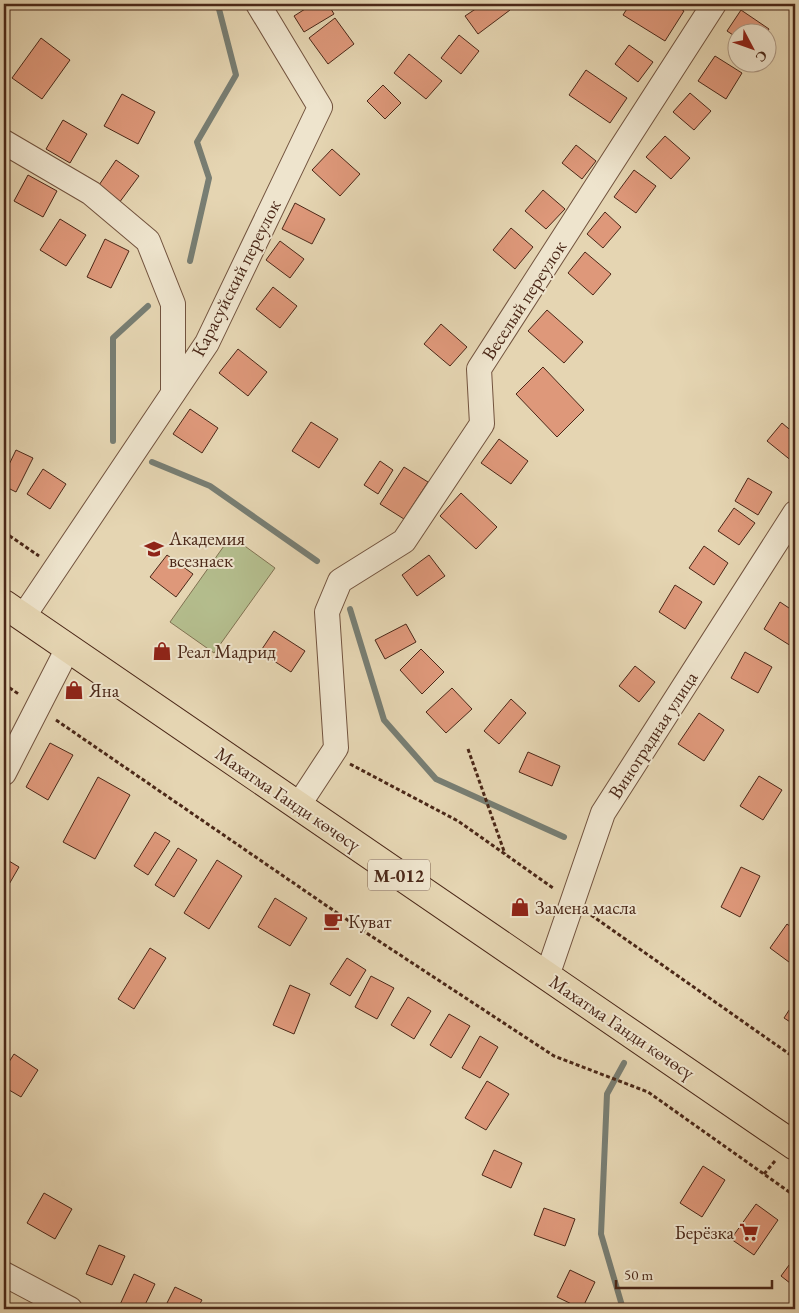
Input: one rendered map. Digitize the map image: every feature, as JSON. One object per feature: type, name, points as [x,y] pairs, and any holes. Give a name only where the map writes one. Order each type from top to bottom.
[{"type":"main road","name":"Махатма Ганди көчөсү","points":[[13,611],[795,1146]]},
{"type":"street","name":"Карасуйский переулок","points":[[13,611],[56,567],[207,343],[320,107],[258,4]]},
{"type":"street","name":"Веселый переулок","points":[[298,806],[336,748],[327,612],[340,581],[404,542],[482,424],[480,369],[714,4]]},
{"type":"street","points":[[4,142],[91,193],[148,241],[173,304],[173,393]]},
{"type":"street","name":"Виноградная улица","points":[[548,976],[603,813],[795,513]]},
{"type":"street","points":[[4,773],[68,648]]},
{"type":"street","points":[[4,1274],[70,1309]]},
{"type":"path","points":[[4,532],[56,567]]},
{"type":"path","points":[[4,684],[362,930],[554,1056],[648,1092],[795,1196]]},
{"type":"path","points":[[468,749],[505,854]]},
{"type":"green space","points":[[231,536],[275,568],[214,653],[170,622]]},
{"type":"building","points":[[313,4],[328,4],[334,14],[304,32],[294,16]]},
{"type":"building","points":[[483,4],[505,4],[510,10],[478,34],[465,16]]},
{"type":"building","points":[[630,4],[673,4],[684,11],[665,41],[623,15]]},
{"type":"building","points":[[741,10],[759,22],[733,22]]},
{"type":"building","points":[[335,18],[354,44],[328,64],[309,38]]},
{"type":"building","points":[[459,35],[479,51],[461,74],[441,58]]},
{"type":"building","points":[[41,38],[70,60],[42,99],[12,78]]},
{"type":"building","points":[[629,45],[653,62],[638,82],[615,64]]},
{"type":"building","points":[[409,54],[442,81],[426,99],[394,73]]},
{"type":"building","points":[[715,56],[726,63],[726,72],[742,73],[726,99],[698,81]]},
{"type":"building","points":[[586,70],[627,98],[610,123],[569,95]]},
{"type":"building","points":[[383,85],[401,103],[385,119],[367,101]]},
{"type":"building","points":[[690,93],[711,111],[694,130],[673,112]]},
{"type":"building","points":[[122,94],[155,112],[138,144],[104,126]]},
{"type":"building","points":[[63,120],[87,134],[70,163],[46,149]]},
{"type":"building","points":[[665,136],[690,158],[671,179],[646,157]]},
{"type":"building","points":[[576,145],[596,161],[582,179],[562,163]]},
{"type":"building","points":[[332,149],[360,174],[340,196],[312,170]]},
{"type":"building","points":[[116,160],[139,176],[119,203],[97,188]]},
{"type":"building","points":[[634,170],[656,186],[636,213],[614,197]]},
{"type":"building","points":[[28,175],[57,191],[43,217],[14,201]]},
{"type":"building","points":[[543,190],[565,209],[546,229],[525,211]]},
{"type":"building","points":[[295,203],[325,219],[312,244],[282,229]]},
{"type":"building","points":[[605,212],[621,227],[603,248],[587,234]]},
{"type":"building","points":[[60,219],[86,235],[66,266],[40,250]]},
{"type":"building","points":[[511,228],[533,247],[515,269],[493,250]]},
{"type":"building","points":[[105,239],[129,251],[111,288],[87,277]]},
{"type":"building","points":[[280,241],[304,259],[290,278],[266,260]]},
{"type":"building","points":[[585,252],[611,274],[593,295],[568,273]]},
{"type":"building","points":[[273,287],[297,306],[280,328],[256,309]]},
{"type":"building","points":[[547,310],[583,342],[564,363],[528,331]]},
{"type":"building","points":[[441,324],[467,347],[450,366],[424,344]]},
{"type":"building","points":[[238,349],[267,372],[248,396],[219,373]]},
{"type":"building","points":[[543,367],[584,410],[557,437],[516,394]]},
{"type":"building","points":[[190,409],[218,428],[202,453],[173,434]]},
{"type":"building","points":[[311,422],[338,439],[319,468],[292,451]]},
{"type":"building","points":[[782,423],[795,434],[795,459],[793,462],[767,441]]},
{"type":"building","points":[[499,439],[528,461],[511,484],[481,463]]},
{"type":"building","points":[[16,450],[33,458],[16,492],[4,486],[4,475]]},
{"type":"building","points":[[380,461],[393,470],[378,494],[364,485]]},
{"type":"building","points":[[404,467],[428,482],[404,519],[380,504]]},
{"type":"building","points":[[43,469],[66,484],[50,509],[27,494]]},
{"type":"building","points":[[748,478],[772,492],[758,515],[735,501]]},
{"type":"building","points":[[461,493],[497,527],[476,549],[440,516]]},
{"type":"building","points":[[734,508],[755,523],[739,545],[718,531]]},
{"type":"building","points":[[704,546],[728,563],[714,585],[689,568]]},
{"type":"building","points":[[167,555],[193,574],[176,597],[150,577]]},
{"type":"building","points":[[429,555],[445,576],[417,596],[402,575]]},
{"type":"building","points":[[675,585],[702,602],[685,629],[659,612]]},
{"type":"building","points":[[780,602],[795,612],[795,639],[791,646],[764,629]]},
{"type":"building","points":[[406,624],[416,642],[385,659],[375,640]]},
{"type":"building","points":[[274,631],[305,651],[291,672],[260,652]]},
{"type":"building","points":[[421,649],[444,672],[422,694],[400,670]]},
{"type":"building","points":[[745,652],[772,667],[758,693],[731,678]]},
{"type":"building","points":[[635,666],[655,682],[639,702],[619,686]]},
{"type":"building","points":[[452,688],[472,709],[446,733],[426,712]]},
{"type":"building","points":[[511,699],[526,713],[499,744],[484,731]]},
{"type":"building","points":[[699,713],[724,730],[704,761],[678,744]]},
{"type":"building","points":[[50,743],[73,755],[48,800],[26,787]]},
{"type":"building","points":[[528,752],[560,766],[552,786],[519,772]]},
{"type":"building","points":[[759,776],[782,790],[763,820],[740,806]]},
{"type":"building","points":[[98,777],[130,795],[95,859],[63,842]]},
{"type":"building","points":[[155,832],[170,841],[148,875],[134,866]]},
{"type":"building","points":[[178,848],[197,860],[174,897],[155,885]]},
{"type":"building","points":[[4,858],[19,867],[4,893]]},
{"type":"building","points":[[217,860],[242,876],[209,929],[184,913]]},
{"type":"building","points":[[741,867],[760,876],[740,917],[721,907]]},
{"type":"building","points":[[275,898],[307,918],[290,946],[258,927]]},
{"type":"building","points":[[787,924],[795,930],[795,962],[793,965],[770,948]]},
{"type":"building","points":[[150,948],[166,958],[134,1009],[118,999]]},
{"type":"building","points":[[347,958],[366,970],[350,996],[330,984]]},
{"type":"building","points":[[371,976],[394,988],[377,1019],[355,1007]]},
{"type":"building","points":[[290,985],[310,994],[294,1034],[273,1025]]},
{"type":"building","points":[[408,997],[431,1011],[414,1039],[391,1025]]},
{"type":"building","points":[[795,1001],[795,1025],[784,1018]]},
{"type":"building","points":[[449,1014],[470,1026],[451,1058],[430,1045]]},
{"type":"building","points":[[480,1036],[498,1047],[480,1078],[462,1068]]},
{"type":"building","points":[[14,1054],[38,1070],[21,1097],[4,1087],[4,1070]]},
{"type":"building","points":[[487,1081],[509,1094],[486,1130],[465,1118]]},
{"type":"building","points":[[494,1150],[522,1163],[511,1188],[482,1175]]},
{"type":"building","points":[[703,1166],[725,1180],[702,1217],[680,1203]]},
{"type":"building","points":[[44,1193],[72,1209],[55,1239],[27,1223]]},
{"type":"building","points":[[756,1204],[778,1220],[754,1255],[731,1239]]},
{"type":"building","points":[[544,1208],[575,1219],[565,1246],[534,1235]]},
{"type":"building","points":[[99,1245],[125,1256],[112,1285],[86,1274]]},
{"type":"building","points":[[795,1257],[795,1287],[781,1276]]},
{"type":"building","points":[[570,1270],[595,1282],[582,1309],[557,1297]]},
{"type":"building","points":[[134,1274],[155,1284],[143,1309],[118,1309]]},
{"type":"building","points":[[175,1287],[202,1300],[197,1309],[164,1309]]},
{"type":"waterway","points":[[190,261],[209,178],[197,142],[236,75],[219,9],[214,4]]},
{"type":"waterway","points":[[113,441],[113,338],[148,306]]},
{"type":"waterway","points":[[152,462],[210,486],[317,561]]},
{"type":"waterway","points":[[350,609],[384,720],[436,779],[564,837]]},
{"type":"waterway","points":[[623,1309],[601,1234],[607,1094],[624,1063]]},
{"type":"place","name":"Академия всезнаек","points":[[154,549]]},
{"type":"place","name":"Реал Мадрид","points":[[162,651]]},
{"type":"place","name":"Яна","points":[[74,690]]},
{"type":"place","name":"Замена масла","points":[[520,907]]},
{"type":"place","name":"Куват","points":[[333,921]]},
{"type":"place","name":"Берёзка","points":[[749,1232]]}]
